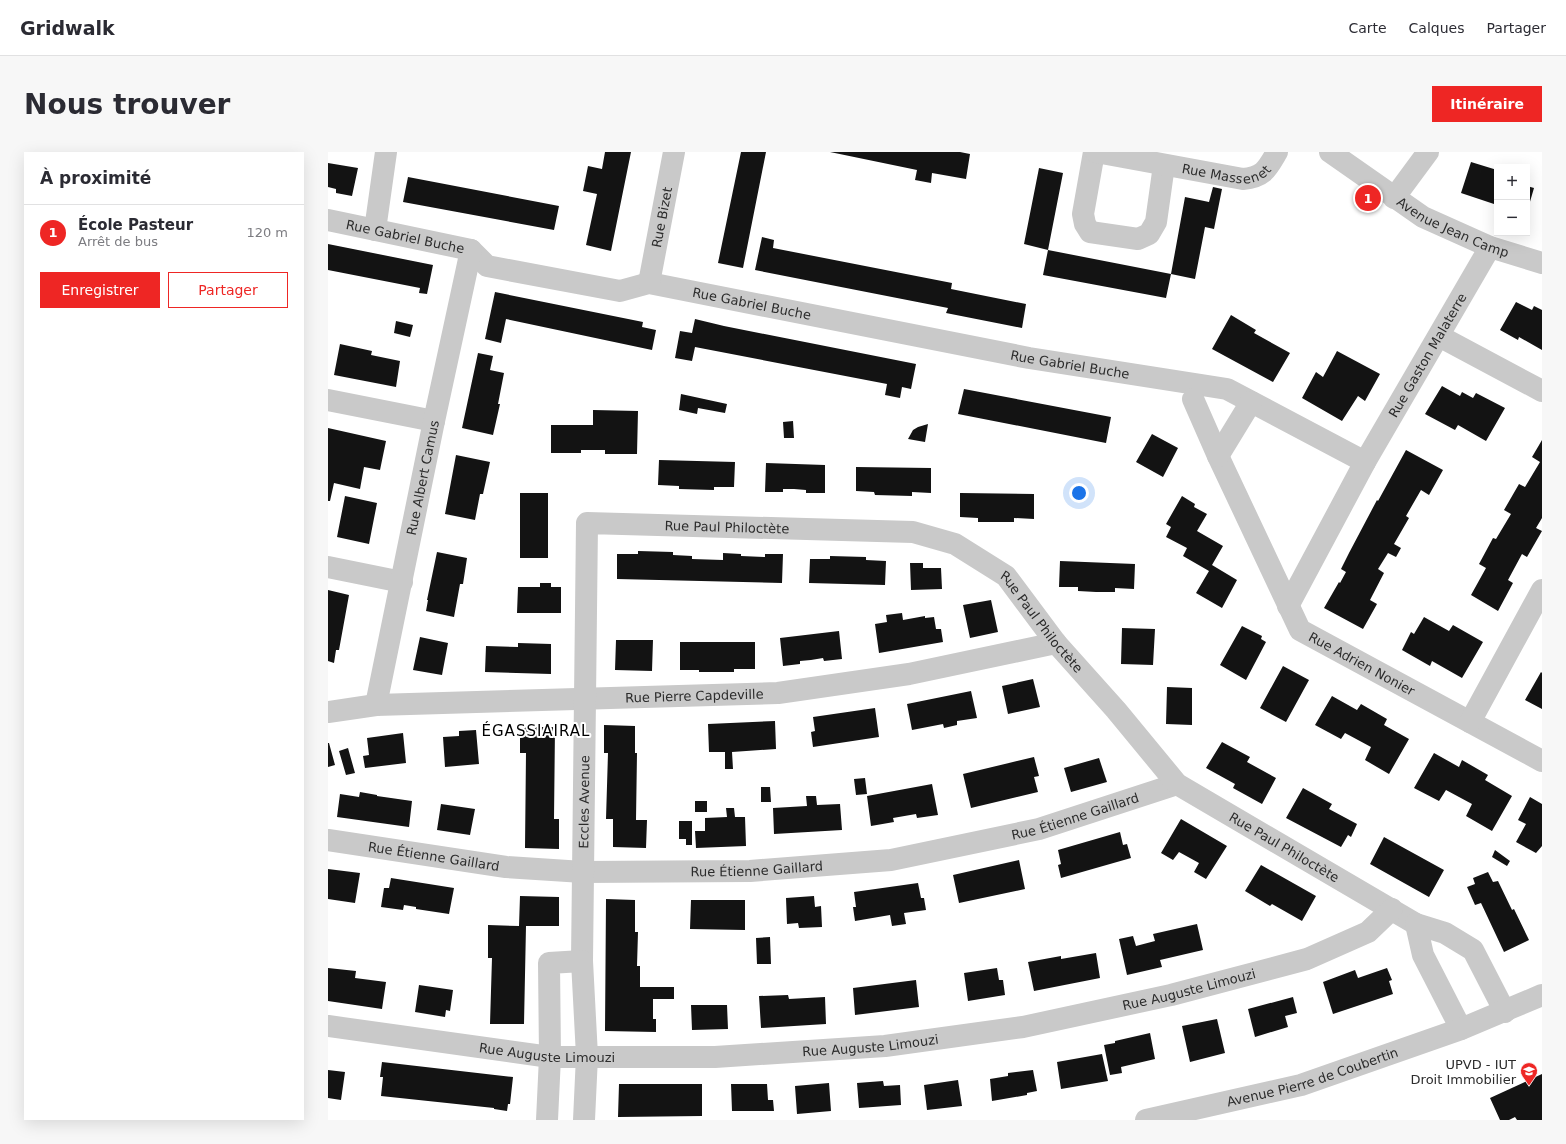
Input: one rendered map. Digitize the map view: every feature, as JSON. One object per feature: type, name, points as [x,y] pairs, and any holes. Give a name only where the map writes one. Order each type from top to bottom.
[{"type":"street","points":[[375,230],[386,152]]},
{"type":"street","name":"Rue Bizet","points":[[649,283],[674,152]]},
{"type":"street","name":"Rue Massenet","points":[[1164,165],[1156,222],[1149,234],[1138,239],[1090,232],[1085,224],[1083,214],[1095,152],[1243,179],[1254,178],[1266,170],[1277,152]]},
{"type":"street","name":"Avenue Jean Camp","points":[[1330,152],[1422,217],[1490,247],[1542,263]]},
{"type":"street","points":[[1394,198],[1428,152]]},
{"type":"street","name":"Rue Gabriel Buche","points":[[328,220],[471,250],[487,266],[620,291],[649,283],[1188,390]]},
{"type":"street","name":"Rue Gaston Malaterre","points":[[1288,606],[1366,462],[1490,247]]},
{"type":"street","name":"Rue Albert Camus","points":[[376,705],[434,421],[471,250]]},
{"type":"street","points":[[1439,336],[1542,392]]},
{"type":"street","points":[[1188,390],[1227,389],[1366,462]]},
{"type":"street","name":"Rue Adrien Nonier","points":[[1188,390],[1300,630],[1542,761]]},
{"type":"street","points":[[328,400],[434,421]]},
{"type":"street","points":[[1218,456],[1251,402]]},
{"type":"street","name":"Rue Paul Philoctète","points":[[587,523],[913,532],[954,544],[1006,576],[1056,643],[1116,710],[1177,784],[1416,924],[1445,933],[1473,950],[1505,1012]]},
{"type":"street","name":"Eccles Avenue","points":[[584,1120],[587,1056],[582,962],[587,523]]},
{"type":"street","points":[[328,567],[402,582]]},
{"type":"street","points":[[1470,722],[1542,590]]},
{"type":"street","name":"Rue Pierre Capdeville","points":[[328,712],[376,705],[584,700],[778,693],[909,674],[1056,643]]},
{"type":"street","name":"Rue Étienne Gaillard","points":[[328,840],[506,867],[583,872],[750,871],[891,860],[1039,829],[1177,784]]},
{"type":"street","name":"Rue Auguste Limouzi","points":[[328,1026],[550,1057],[715,1057],[885,1046],[1023,1027],[1171,995],[1307,959],[1368,932],[1392,909]]},
{"type":"street","points":[[1416,924],[1422,955],[1461,1029]]},
{"type":"street","points":[[547,1120],[550,1057],[549,963],[582,962]]},
{"type":"street","name":"Avenue Pierre de Coubertin","points":[[1146,1120],[1301,1085],[1461,1029],[1505,1012],[1542,995]]},
{"type":"building","points":[[605,152],[631,152],[611,251],[586,245],[597,194],[583,191],[588,166],[602,169]]},
{"type":"building","points":[[741,152],[766,152],[743,268],[718,263]]},
{"type":"building","points":[[830,152],[960,152],[970,154],[966,179],[932,173],[931,183],[915,180],[917,170]]},
{"type":"building","points":[[1471,162],[1494,169],[1494,204],[1461,193]]},
{"type":"building","points":[[328,163],[358,168],[352,196],[336,193],[336,189],[328,187]]},
{"type":"building","points":[[1039,168],[1063,173],[1048,250],[1024,244]]},
{"type":"building","points":[[408,177],[559,206],[554,230],[403,202]]},
{"type":"building","points":[[1213,187],[1222,189],[1214,229],[1205,227],[1195,279],[1171,274],[1185,197],[1209,202]]},
{"type":"building","points":[[1530,187],[1534,188],[1530,202]]},
{"type":"building","points":[[762,237],[774,240],[773,248],[952,283],[951,289],[1026,304],[1022,328],[946,313],[948,308],[755,270]]},
{"type":"building","points":[[328,244],[433,265],[427,294],[419,293],[420,288],[328,270]]},
{"type":"building","points":[[1048,250],[1171,274],[1166,298],[1043,275]]},
{"type":"building","points":[[495,292],[643,322],[642,327],[656,330],[652,350],[506,319],[501,343],[485,339]]},
{"type":"building","points":[[1516,302],[1532,310],[1534,306],[1542,310],[1542,350],[1519,337],[1518,340],[1500,330]]},
{"type":"building","points":[[1231,315],[1256,330],[1254,333],[1290,353],[1273,382],[1212,349]]},
{"type":"building","points":[[695,319],[916,364],[911,389],[902,387],[900,398],[885,395],[887,384],[695,347],[692,361],[675,358],[680,331],[692,333]]},
{"type":"building","points":[[396,321],[413,325],[410,337],[394,333]]},
{"type":"building","points":[[340,344],[372,351],[371,355],[400,361],[396,387],[334,375]]},
{"type":"building","points":[[1337,351],[1380,374],[1365,401],[1358,396],[1342,421],[1302,398],[1316,372],[1323,377]]},
{"type":"building","points":[[478,353],[493,356],[490,370],[504,373],[498,404],[500,404],[493,435],[462,428]]},
{"type":"building","points":[[1442,386],[1460,396],[1462,392],[1473,398],[1476,393],[1505,408],[1486,441],[1458,425],[1455,430],[1425,414]]},
{"type":"building","points":[[964,389],[1111,417],[1106,443],[958,414]]},
{"type":"building","points":[[681,394],[727,404],[725,413],[698,408],[697,414],[679,410]]},
{"type":"building","points":[[593,410],[638,411],[637,454],[605,454],[605,450],[581,450],[581,453],[551,453],[551,425],[593,425]]},
{"type":"building","points":[[793,421],[794,438],[784,438],[783,422]]},
{"type":"building","points":[[928,424],[925,442],[908,439],[913,430]]},
{"type":"building","points":[[328,428],[386,441],[380,470],[364,467],[360,489],[334,483],[330,501],[328,501]]},
{"type":"building","points":[[1152,434],[1178,448],[1163,477],[1136,462]]},
{"type":"building","points":[[1542,440],[1542,518],[1536,528],[1542,531],[1527,557],[1522,554],[1508,580],[1513,583],[1498,611],[1471,595],[1486,568],[1479,564],[1493,538],[1496,539],[1511,514],[1504,510],[1519,484],[1525,487],[1540,462],[1532,457]]},
{"type":"building","points":[[1406,450],[1443,470],[1429,495],[1421,490],[1406,516],[1409,518],[1394,544],[1401,548],[1396,557],[1388,553],[1378,569],[1384,573],[1370,600],[1377,604],[1363,629],[1324,608],[1346,572],[1341,569],[1349,553]]},
{"type":"building","points":[[456,455],[490,462],[483,494],[480,494],[475,520],[445,514]]},
{"type":"building","points":[[659,460],[735,462],[734,487],[714,487],[714,490],[679,489],[679,486],[658,485]]},
{"type":"building","points":[[766,463],[825,465],[825,493],[806,493],[806,490],[794,489],[783,489],[783,492],[765,492]]},
{"type":"building","points":[[856,467],[931,468],[931,493],[912,492],[912,496],[875,495],[874,492],[856,491]]},
{"type":"building","points":[[520,493],[548,493],[548,558],[520,558]]},
{"type":"building","points":[[960,493],[1034,494],[1034,519],[1014,518],[1014,522],[978,522],[978,518],[960,517]]},
{"type":"building","points":[[345,496],[377,503],[369,544],[337,537]]},
{"type":"building","points":[[1182,496],[1195,504],[1194,507],[1207,514],[1197,531],[1223,546],[1212,565],[1237,580],[1222,608],[1196,593],[1209,571],[1183,556],[1187,548],[1166,537],[1171,527],[1166,524]]},
{"type":"building","points":[[638,551],[673,552],[673,555],[692,556],[692,559],[723,560],[723,553],[741,554],[741,556],[765,557],[765,554],[783,554],[782,583],[617,579],[617,554],[638,554]]},
{"type":"building","points":[[437,552],[467,558],[463,584],[460,584],[454,617],[426,611]]},
{"type":"building","points":[[830,556],[866,557],[866,560],[886,561],[885,585],[809,583],[810,559],[830,559]]},
{"type":"building","points":[[1060,561],[1135,564],[1134,589],[1115,588],[1115,592],[1096,592],[1078,591],[1078,587],[1059,587]]},
{"type":"building","points":[[910,563],[923,563],[923,568],[941,568],[942,589],[911,590]]},
{"type":"building","points":[[540,583],[551,583],[551,587],[561,587],[561,613],[517,613],[518,587],[540,587]]},
{"type":"building","points":[[328,590],[349,595],[339,650],[336,650],[334,663],[328,661]]},
{"type":"building","points":[[991,600],[998,632],[970,638],[963,605]]},
{"type":"building","points":[[902,613],[903,620],[925,616],[925,618],[934,617],[936,629],[941,629],[943,642],[879,653],[875,624],[887,622],[886,615]]},
{"type":"building","points":[[1424,617],[1449,631],[1453,625],[1483,642],[1462,678],[1432,661],[1430,666],[1402,650],[1411,632],[1414,634]]},
{"type":"building","points":[[1242,626],[1262,636],[1261,639],[1266,642],[1246,680],[1220,665]]},
{"type":"building","points":[[1122,628],[1155,629],[1153,665],[1121,664]]},
{"type":"building","points":[[839,631],[842,659],[824,661],[823,658],[800,661],[800,664],[783,666],[780,638]]},
{"type":"building","points":[[420,637],[448,643],[442,675],[413,670]]},
{"type":"building","points":[[616,640],[653,640],[652,671],[615,670]]},
{"type":"building","points":[[680,642],[755,642],[755,669],[734,669],[734,672],[699,672],[699,670],[680,670]]},
{"type":"building","points":[[518,643],[551,644],[551,674],[485,672],[486,646],[518,647]]},
{"type":"building","points":[[1283,666],[1309,680],[1286,722],[1260,708]]},
{"type":"building","points":[[1541,672],[1542,673],[1542,709],[1525,700]]},
{"type":"building","points":[[1033,679],[1040,707],[1008,714],[1002,686]]},
{"type":"building","points":[[1167,687],[1192,688],[1192,725],[1166,724]]},
{"type":"building","points":[[971,691],[977,718],[957,721],[957,725],[944,728],[943,724],[912,730],[907,704]]},
{"type":"building","points":[[1332,696],[1357,710],[1361,704],[1387,719],[1384,725],[1409,739],[1389,774],[1365,760],[1371,747],[1345,733],[1341,739],[1315,725]]},
{"type":"building","points":[[875,708],[879,737],[813,747],[811,732],[815,731],[813,717]]},
{"type":"building","points":[[775,721],[776,749],[732,752],[733,769],[725,769],[725,752],[709,752],[708,724]]},
{"type":"building","points":[[604,725],[635,726],[635,753],[637,753],[636,820],[647,820],[646,848],[613,847],[613,819],[606,819],[608,753],[604,753]]},
{"type":"building","points":[[520,727],[555,727],[554,819],[559,819],[559,849],[525,848],[526,753],[520,753]]},
{"type":"building","points":[[476,730],[479,764],[445,767],[443,737],[459,736],[459,731]]},
{"type":"building","points":[[403,733],[406,763],[365,768],[363,756],[369,755],[367,738]]},
{"type":"building","points":[[1222,742],[1250,757],[1247,762],[1276,778],[1262,804],[1233,788],[1235,784],[1206,768]]},
{"type":"building","points":[[328,743],[335,765],[328,767]]},
{"type":"building","points":[[348,748],[355,773],[346,775],[339,751]]},
{"type":"building","points":[[1434,753],[1459,767],[1462,760],[1488,775],[1485,780],[1512,796],[1492,831],[1466,816],[1472,804],[1446,790],[1439,801],[1414,788]]},
{"type":"building","points":[[1034,757],[1039,776],[1034,777],[1038,792],[971,808],[963,774]]},
{"type":"building","points":[[1099,758],[1107,782],[1071,792],[1064,768]]},
{"type":"building","points":[[865,778],[867,794],[856,795],[854,779]]},
{"type":"building","points":[[932,784],[938,815],[917,818],[916,814],[893,818],[894,822],[871,826],[867,796]]},
{"type":"building","points":[[761,787],[770,787],[771,802],[761,802]]},
{"type":"building","points":[[1303,788],[1332,804],[1329,809],[1357,824],[1351,837],[1348,835],[1341,847],[1286,818]]},
{"type":"building","points":[[360,792],[412,801],[409,827],[337,817],[340,794],[359,797]]},
{"type":"building","points":[[806,796],[816,796],[817,805],[840,804],[842,830],[774,834],[773,808],[807,806]]},
{"type":"building","points":[[1530,797],[1542,804],[1542,846],[1536,853],[1516,842],[1526,824],[1518,820]]},
{"type":"building","points":[[695,801],[707,801],[707,812],[695,812]]},
{"type":"building","points":[[441,804],[475,809],[470,835],[437,830]]},
{"type":"building","points":[[726,808],[734,808],[735,817],[745,817],[746,846],[696,848],[695,831],[705,831],[705,818],[727,817]]},
{"type":"building","points":[[1181,819],[1227,846],[1206,879],[1194,872],[1199,863],[1179,852],[1173,860],[1161,853]]},
{"type":"building","points":[[679,821],[692,821],[692,845],[686,845],[686,839],[679,839]]},
{"type":"building","points":[[1120,832],[1123,845],[1127,844],[1131,858],[1061,878],[1058,865],[1061,864],[1058,850]]},
{"type":"building","points":[[1384,837],[1444,870],[1429,897],[1370,864]]},
{"type":"building","points":[[1495,850],[1510,861],[1507,866],[1492,857]]},
{"type":"building","points":[[1019,860],[1025,889],[959,903],[953,875]]},
{"type":"building","points":[[1261,865],[1316,896],[1302,921],[1272,904],[1270,906],[1245,891]]},
{"type":"building","points":[[328,869],[360,873],[355,903],[328,899]]},
{"type":"building","points":[[1488,872],[1493,882],[1498,881],[1529,940],[1504,952],[1481,903],[1475,905],[1467,887],[1475,884],[1473,878]]},
{"type":"building","points":[[391,878],[454,888],[449,914],[416,909],[416,907],[404,905],[403,910],[381,907],[384,888],[389,888]]},
{"type":"building","points":[[918,883],[921,898],[924,898],[926,910],[904,913],[906,924],[892,926],[890,915],[855,921],[853,907],[856,907],[854,892]]},
{"type":"building","points":[[520,896],[559,897],[559,926],[526,926],[524,1024],[490,1024],[492,958],[488,958],[488,925],[519,926]]},
{"type":"building","points":[[814,896],[815,907],[821,906],[822,927],[799,928],[798,923],[787,924],[786,898]]},
{"type":"building","points":[[606,899],[635,900],[635,932],[638,932],[637,966],[640,966],[640,987],[674,987],[674,999],[653,999],[653,1019],[656,1019],[656,1032],[605,1031]]},
{"type":"building","points":[[691,900],[745,900],[745,930],[690,929]]},
{"type":"building","points":[[1197,924],[1203,950],[1160,960],[1162,967],[1127,975],[1119,939],[1133,936],[1136,946],[1155,941],[1153,934]]},
{"type":"building","points":[[770,937],[771,964],[757,964],[756,938]]},
{"type":"building","points":[[1096,953],[1100,978],[1034,991],[1028,962],[1061,956],[1061,959]]},
{"type":"building","points":[[328,968],[356,971],[355,978],[386,982],[382,1009],[328,1001]]},
{"type":"building","points":[[997,968],[999,980],[1003,980],[1005,995],[968,1001],[964,973]]},
{"type":"building","points":[[1387,968],[1392,980],[1389,981],[1393,994],[1333,1014],[1323,982],[1355,970],[1358,978]]},
{"type":"building","points":[[916,980],[919,1007],[855,1015],[853,988]]},
{"type":"building","points":[[419,985],[453,990],[450,1011],[446,1010],[445,1017],[415,1012]]},
{"type":"building","points":[[788,995],[789,999],[825,997],[826,1024],[761,1028],[759,996]]},
{"type":"building","points":[[1293,997],[1297,1013],[1285,1016],[1288,1027],[1255,1037],[1248,1009]]},
{"type":"building","points":[[691,1005],[727,1005],[728,1029],[692,1030]]},
{"type":"building","points":[[1217,1019],[1225,1053],[1190,1062],[1182,1026]]},
{"type":"building","points":[[1150,1033],[1155,1059],[1121,1067],[1122,1073],[1110,1075],[1104,1045]]},
{"type":"building","points":[[1102,1054],[1108,1081],[1061,1089],[1057,1062]]},
{"type":"building","points":[[382,1062],[513,1077],[510,1104],[508,1104],[507,1111],[494,1108],[381,1096],[383,1077],[380,1077]]},
{"type":"building","points":[[328,1070],[345,1072],[341,1100],[328,1098]]},
{"type":"building","points":[[1033,1070],[1037,1091],[1027,1093],[1027,1095],[992,1101],[990,1079],[1008,1076],[1008,1073]]},
{"type":"building","name":"UPVD - IUT Droit Immobilier","points":[[1542,1074],[1542,1120],[1517,1120],[1515,1117],[1509,1120],[1500,1120],[1490,1098]]},
{"type":"building","points":[[958,1080],[962,1106],[927,1110],[924,1085]]},
{"type":"building","points":[[883,1081],[884,1086],[900,1085],[901,1105],[859,1108],[857,1083]]},
{"type":"building","points":[[829,1083],[831,1111],[797,1114],[795,1086]]},
{"type":"building","points":[[619,1084],[702,1084],[702,1116],[618,1117]]},
{"type":"building","points":[[731,1084],[767,1084],[768,1100],[773,1100],[774,1111],[732,1111]]},
{"type":"place","name":"École Pasteur","points":[[1368,198]]},
{"type":"place","name":"UPVD - IUT Droit Immobilier","points":[[1529,1086]]},
{"type":"district","name":"ÉGASSIAIRAL","points":[[536,731]]}]
